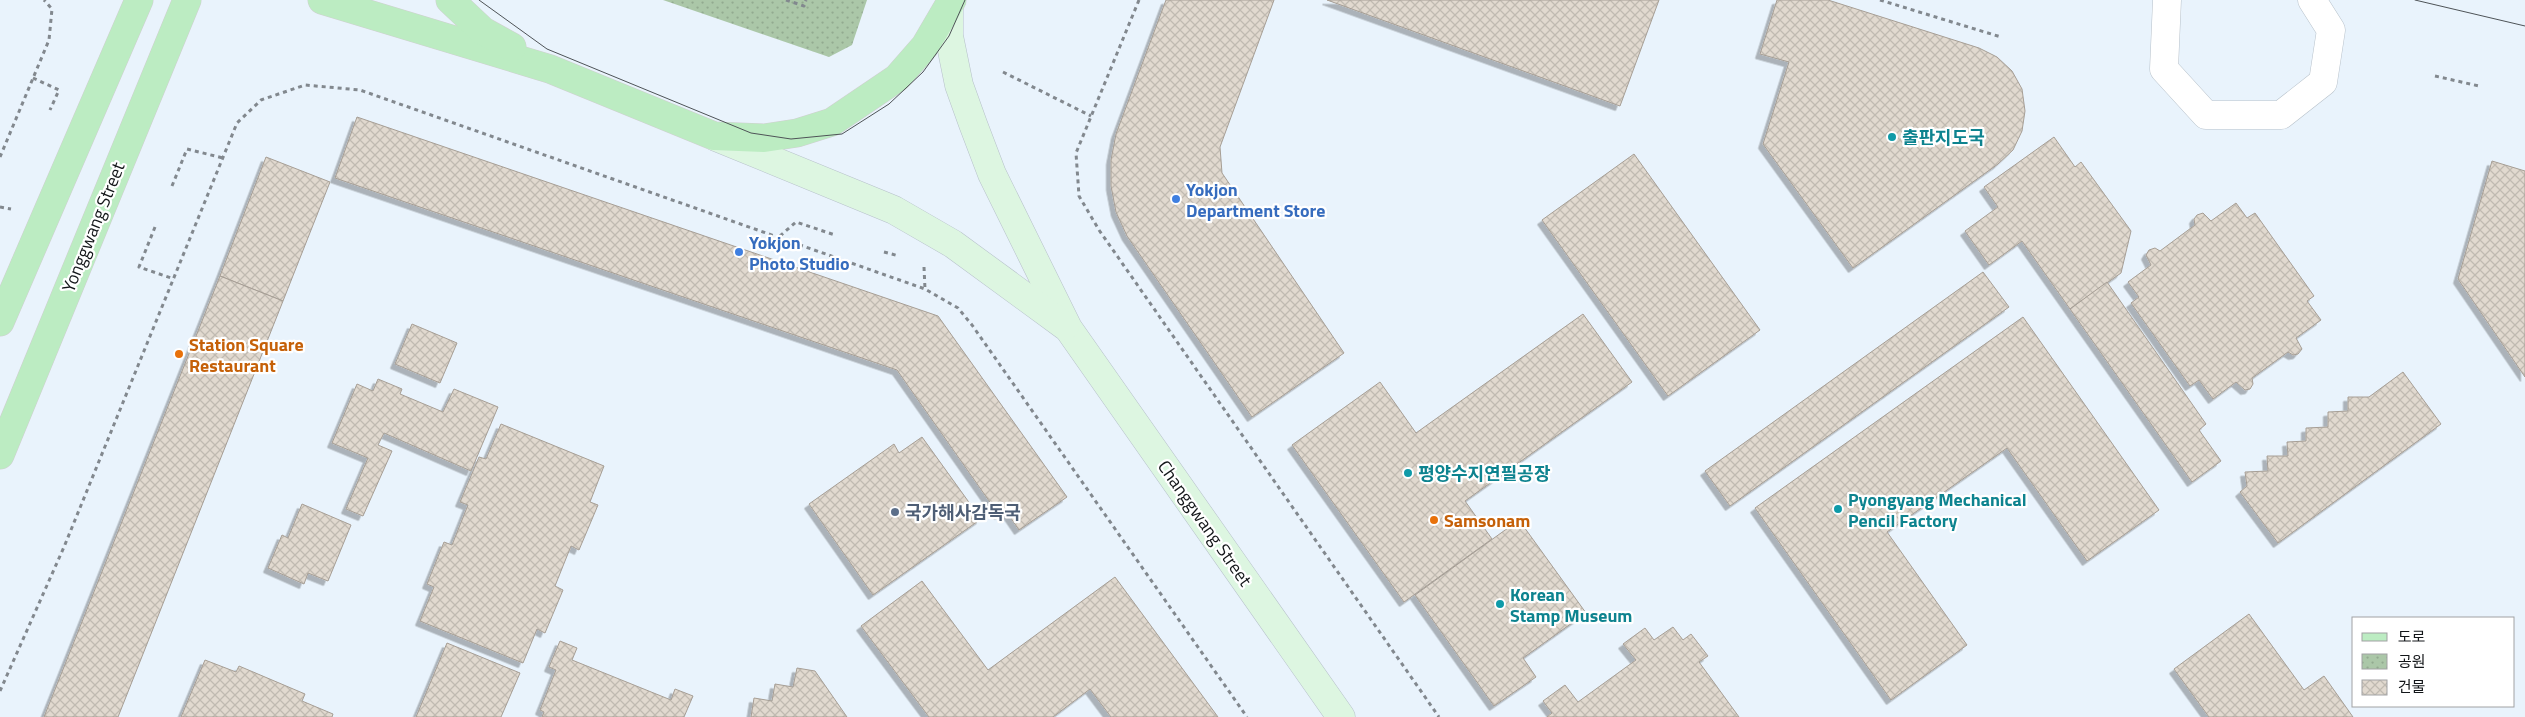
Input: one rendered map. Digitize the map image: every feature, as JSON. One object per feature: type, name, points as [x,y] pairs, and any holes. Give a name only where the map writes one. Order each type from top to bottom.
[{"type":"main road","points":[[0,322],[139,0]]},
{"type":"main road","name":"Yonggwang Street","points":[[0,455],[187,0]]},
{"type":"main road","points":[[322,0],[550,69],[894,210],[953,244],[1068,328]]},
{"type":"main road","points":[[450,0],[483,31],[550,69]]},
{"type":"main road","points":[[714,136],[764,138],[797,133],[832,122],[897,78],[925,46],[950,3]]},
{"type":"main road","points":[[950,3],[951,44],[959,85],[972,124],[992,174],[1068,328]]},
{"type":"main road","name":"Changgwang Street","points":[[1068,328],[1341,717]]},
{"type":"street","points":[[2167,0],[2164,69],[2206,115],[2281,115],[2323,82],[2331,30],[2312,0]]},
{"type":"path","points":[[0,157],[48,40],[52,10],[44,0]]},
{"type":"path","points":[[786,0],[804,6]]},
{"type":"path","points":[[800,0],[804,6]]},
{"type":"path","points":[[804,6],[806,0]]},
{"type":"path","points":[[1139,0],[1076,153],[1079,196],[1094,222],[1439,717]]},
{"type":"path","points":[[1880,0],[2001,37]]},
{"type":"path","points":[[1003,72],[1091,116]]},
{"type":"path","points":[[2435,76],[2479,86]]},
{"type":"path","points":[[33,78],[59,90]]},
{"type":"path","points":[[0,691],[64,547],[237,123],[261,100],[305,85],[360,90],[925,289],[958,308],[972,325],[1247,717]]},
{"type":"path","points":[[172,186],[187,149],[223,158]]},
{"type":"path","points":[[0,207],[10,210]]},
{"type":"path","points":[[779,236],[796,222],[835,235]]},
{"type":"path","points":[[155,228],[139,267],[174,279]]},
{"type":"path","points":[[924,264],[925,289]]},
{"type":"green space","points":[[663,0],[867,0],[852,45],[829,57]]},
{"type":"building","name":"Yokjon Department Store","points":[[1166,0],[1274,0],[1220,147],[1222,173],[1344,353],[1252,417],[1127,236],[1116,212],[1111,186],[1111,160],[1116,134]]},
{"type":"building","points":[[1327,0],[1659,0],[1620,106]]},
{"type":"building","name":"출판지도국","points":[[1777,0],[1828,0],[1979,48],[1997,57],[2012,71],[2022,89],[2025,111],[2022,131],[2013,150],[1998,164],[1853,268],[1763,144],[1789,62],[1760,54]]},
{"type":"building","points":[[357,117],[938,316],[1067,497],[1019,530],[1006,511],[999,515],[897,370],[335,178]]},
{"type":"building","points":[[2054,137],[2075,167],[2081,162],[2131,231],[2121,273],[2070,309],[2022,241],[1989,265],[1965,231],[1998,207],[1984,187]]},
{"type":"building","points":[[1634,154],[1760,330],[1668,396],[1542,220]]},
{"type":"building","points":[[266,157],[330,182],[283,301],[220,276]]},
{"type":"building","points":[[2492,161],[2525,171],[2525,377],[2458,279]]},
{"type":"building","points":[[2236,203],[2247,218],[2255,213],[2314,296],[2307,301],[2321,320],[2296,338],[2302,349],[2298,354],[2293,355],[2288,352],[2252,378],[2253,384],[2250,389],[2245,390],[2236,382],[2213,399],[2199,380],[2190,386],[2131,303],[2139,297],[2128,282],[2151,265],[2146,255],[2149,250],[2155,248],[2160,251],[2195,225],[2194,219],[2197,215],[2203,213],[2211,221]]},
{"type":"building","points":[[1983,272],[2009,307],[1730,506],[1705,471]]},
{"type":"building","points":[[220,276],[283,301],[118,717],[44,717]]},
{"type":"building","points":[[2107,282],[2206,424],[2199,430],[2221,461],[2192,482],[2070,309]]},
{"type":"building","name":"평양수지연필공장","points":[[1583,314],[1632,382],[1465,501],[1492,539],[1404,602],[1292,445],[1380,382],[1416,433]]},
{"type":"building","name":"Pyongyang Mechanical Pencil Factory","points":[[2023,317],[2159,510],[2087,561],[2007,448],[1887,532],[1967,645],[1891,700],[1755,508]]},
{"type":"building","points":[[412,324],[457,343],[440,383],[395,364]]},
{"type":"building","points":[[2403,372],[2441,424],[2278,543],[2240,492],[2247,486],[2245,472],[2268,471],[2267,456],[2288,456],[2287,442],[2306,441],[2306,428],[2328,427],[2328,412],[2348,411],[2348,397],[2369,397]]},
{"type":"building","points":[[378,379],[402,389],[400,394],[443,412],[454,389],[498,407],[471,471],[384,433],[378,445],[392,451],[363,516],[346,509],[368,458],[332,443],[357,384],[373,391]]},
{"type":"building","points":[[501,424],[604,466],[590,502],[598,505],[579,550],[571,546],[555,586],[563,590],[545,633],[537,629],[523,663],[420,621],[434,587],[427,584],[444,542],[452,545],[468,505],[460,502],[479,457],[486,459]]},
{"type":"building","name":"국가해사감독국","points":[[922,437],[981,519],[873,595],[809,504],[894,444],[899,453]]},
{"type":"building","points":[[302,504],[351,525],[328,581],[308,573],[304,584],[268,568],[282,535],[288,538]]},
{"type":"building","name":"Korean Stamp Museum","points":[[1519,520],[1586,613],[1523,658],[1536,677],[1494,706],[1415,595]]},
{"type":"building","points":[[1115,577],[1218,717],[1111,717],[1090,689],[1053,717],[929,717],[861,626],[922,581],[988,670]]},
{"type":"building","points":[[2249,614],[2304,690],[2324,676],[2353,717],[2209,717],[2174,669]]},
{"type":"building","points":[[1673,627],[1683,640],[1691,634],[1708,656],[1699,662],[1739,717],[1547,717],[1552,713],[1543,701],[1565,685],[1578,702],[1636,660],[1623,644],[1645,628],[1654,640]]},
{"type":"building","points":[[560,641],[577,648],[572,660],[671,700],[675,689],[693,696],[684,717],[542,717],[544,712],[540,710],[556,670],[549,667]]},
{"type":"building","points":[[447,643],[520,673],[501,717],[416,717]]},
{"type":"building","points":[[205,660],[236,672],[239,666],[305,694],[302,701],[333,714],[332,717],[181,717]]},
{"type":"building","points":[[797,668],[815,671],[847,717],[751,717],[754,698],[772,701],[775,684],[793,687]]},
{"type":"tram line","points":[[479,0],[547,49],[751,133],[791,139],[842,134],[889,104],[923,72],[949,36],[965,0]]},
{"type":"tram line","points":[[2415,0],[2525,26]]},
{"type":"place","name":"출판지도국","points":[[1892,137]]},
{"type":"place","name":"Yokjon Department Store","points":[[1176,199]]},
{"type":"place","name":"Yokjon Photo Studio","points":[[739,252]]},
{"type":"place","name":"Station Square Restaurant","points":[[179,354]]},
{"type":"place","name":"평양수지연필공장","points":[[1408,473]]},
{"type":"place","name":"Pyongyang Mechanical Pencil Factory","points":[[1838,509]]},
{"type":"place","name":"국가해사감독국","points":[[895,512]]},
{"type":"place","name":"Samsonam","points":[[1434,520]]},
{"type":"place","name":"Korean Stamp Museum","points":[[1500,604]]}]
